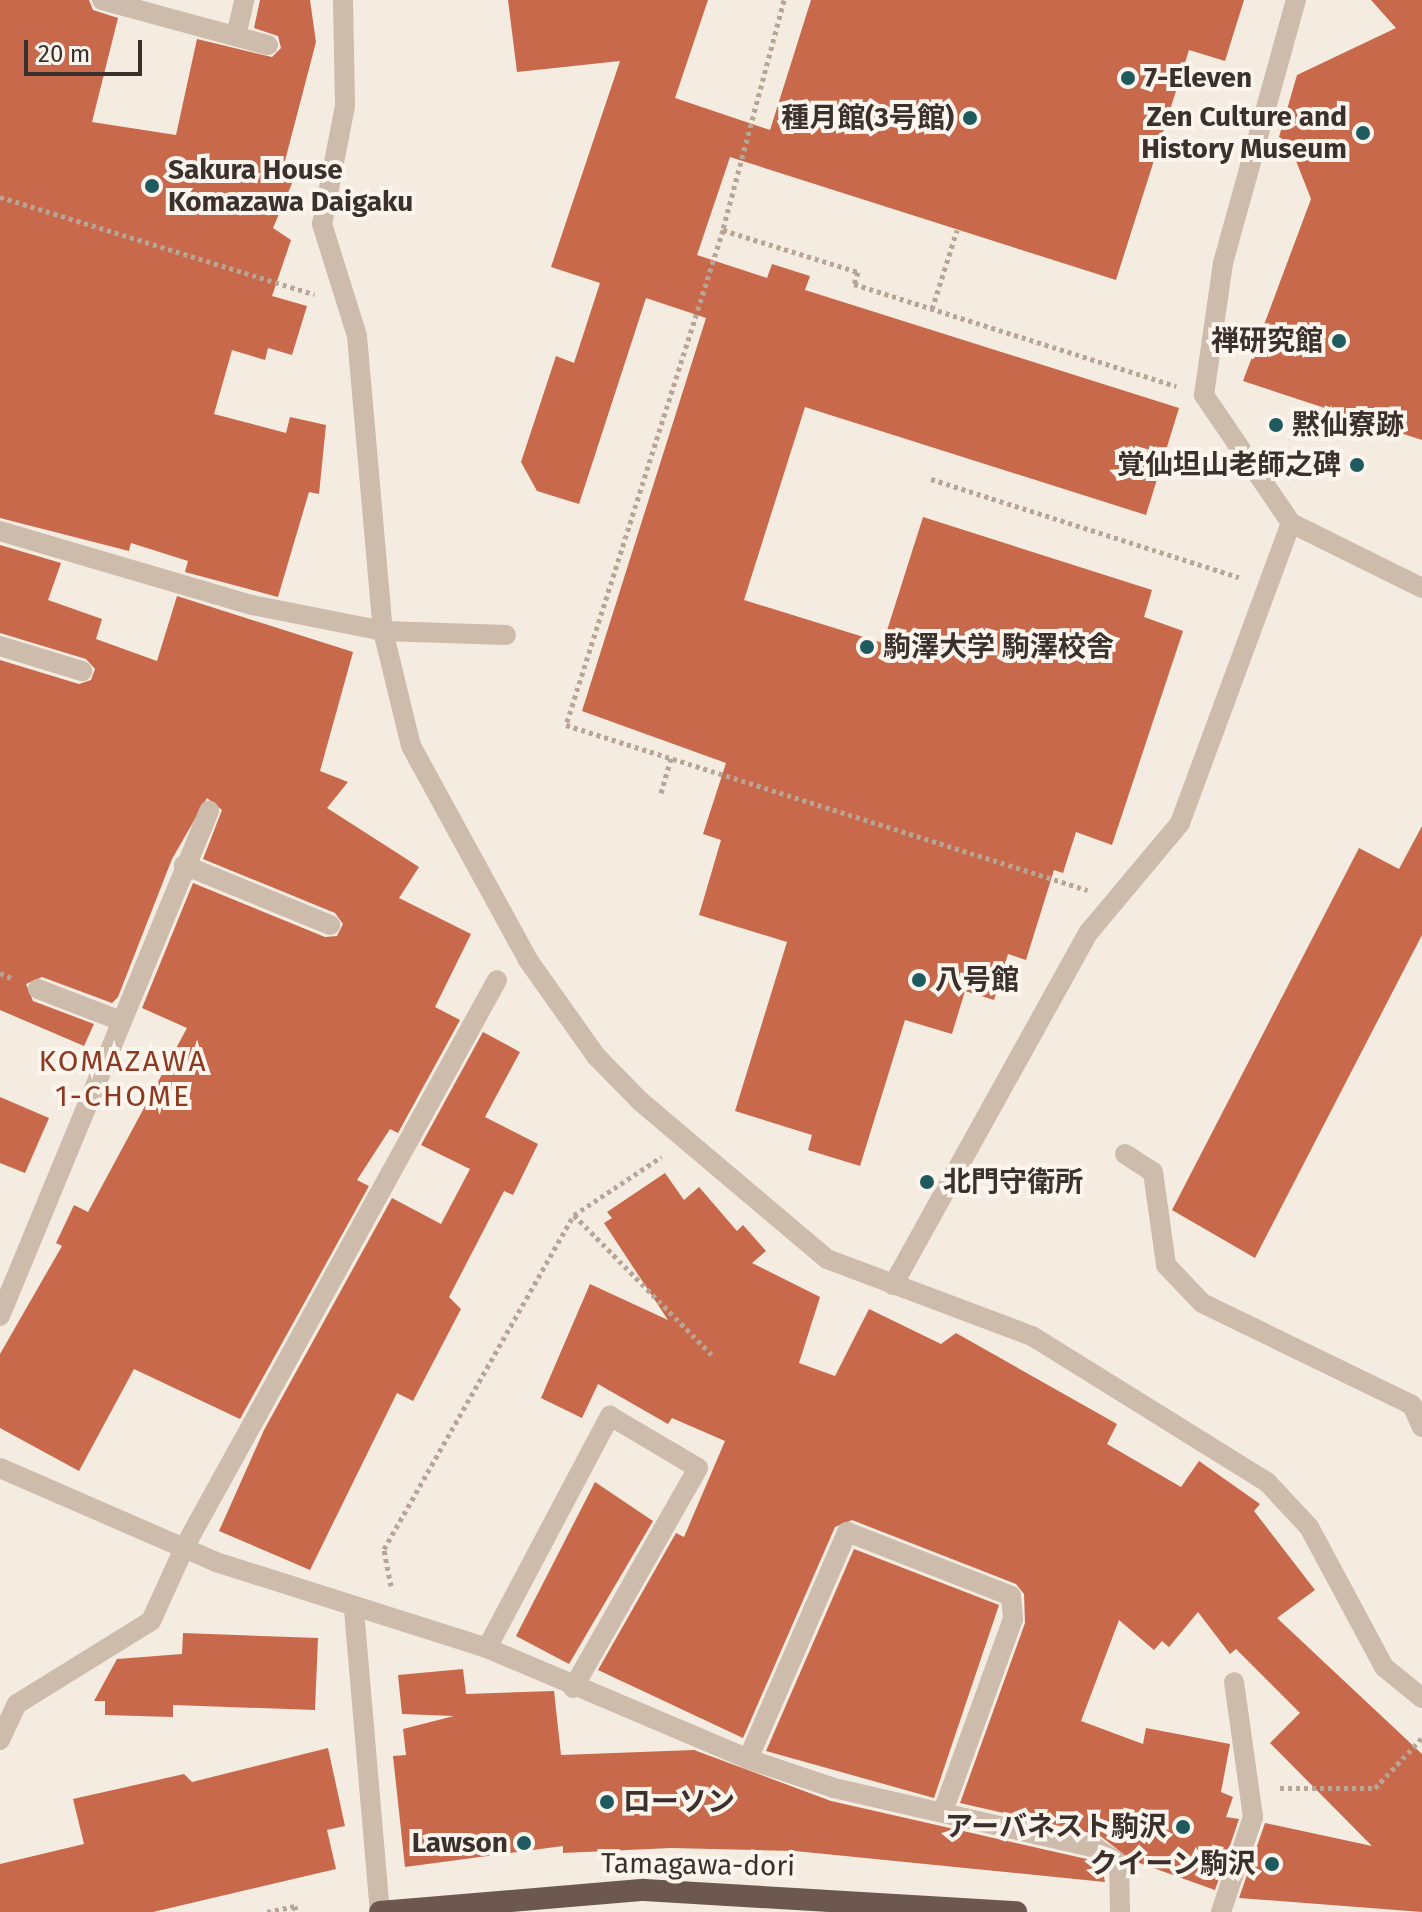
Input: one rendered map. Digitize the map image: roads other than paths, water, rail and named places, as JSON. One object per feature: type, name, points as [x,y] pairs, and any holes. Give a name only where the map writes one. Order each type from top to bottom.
[{"type":"highway","name":"Tamagawa-dori","points":[[380,1912],[644,1890],[1016,1912]]},
{"type":"street","points":[[236,36],[244,0]]},
{"type":"street","points":[[343,0],[345,106],[322,224],[349,305],[383,631],[411,746],[528,960],[596,1056],[827,1259],[1032,1336],[1267,1482],[1309,1527],[1384,1667],[1422,1698]]},
{"type":"street","points":[[1296,0],[1223,263],[1204,395],[1291,523],[1422,588]]},
{"type":"street","points":[[114,2],[268,45]]},
{"type":"street","points":[[893,1285],[1089,932],[1180,823],[1291,523]]},
{"type":"street","points":[[0,531],[252,605],[383,631],[506,635]]},
{"type":"street","points":[[0,646],[82,671]]},
{"type":"street","points":[[0,1316],[184,865],[209,811]]},
{"type":"street","points":[[184,865],[330,925]]},
{"type":"street","points":[[0,1740],[17,1704],[151,1621],[185,1546],[497,980]]},
{"type":"street","points":[[38,989],[121,1021]]},
{"type":"street","points":[[1125,1154],[1153,1172],[1166,1265],[1202,1303],[1412,1405],[1422,1427]]},
{"type":"street","points":[[487,1648],[610,1416],[698,1468],[573,1688]]},
{"type":"street","points":[[0,1468],[185,1546],[354,1610],[396,1617],[487,1648],[573,1688],[748,1759],[1110,1854],[1119,1863],[1120,1912]]},
{"type":"street","points":[[748,1759],[847,1532],[1011,1596],[1013,1619],[943,1811]]},
{"type":"street","points":[[354,1610],[380,1912]]},
{"type":"street","points":[[1221,1912],[1253,1817],[1234,1682]]},
{"type":"place","name":"7-Eleven","points":[[1128,78]]},
{"type":"place","name":"種月館(3号館)","points":[[970,118]]},
{"type":"place","name":"Zen Culture and History Museum","points":[[1363,133]]},
{"type":"place","name":"Sakura House Komazawa Daigaku","points":[[152,186]]},
{"type":"place","name":"禅研究館","points":[[1339,341]]},
{"type":"place","name":"黙仙寮跡","points":[[1276,425]]},
{"type":"place","name":"覚仙坦山老師之碑","points":[[1357,465]]},
{"type":"place","name":"駒澤大学 駒澤校舎","points":[[867,647]]},
{"type":"place","name":"八号館","points":[[919,980]]},
{"type":"place","name":"北門守衛所","points":[[927,1182]]},
{"type":"place","name":"ローソン","points":[[607,1802]]},
{"type":"place","name":"アーバネスト駒沢","points":[[1183,1827]]},
{"type":"place","name":"Lawson","points":[[524,1843]]},
{"type":"place","name":"クイーン駒沢","points":[[1272,1864]]},
{"type":"district","name":"KOMAZAWA 1-CHOME","points":[[123,1078]]}]
